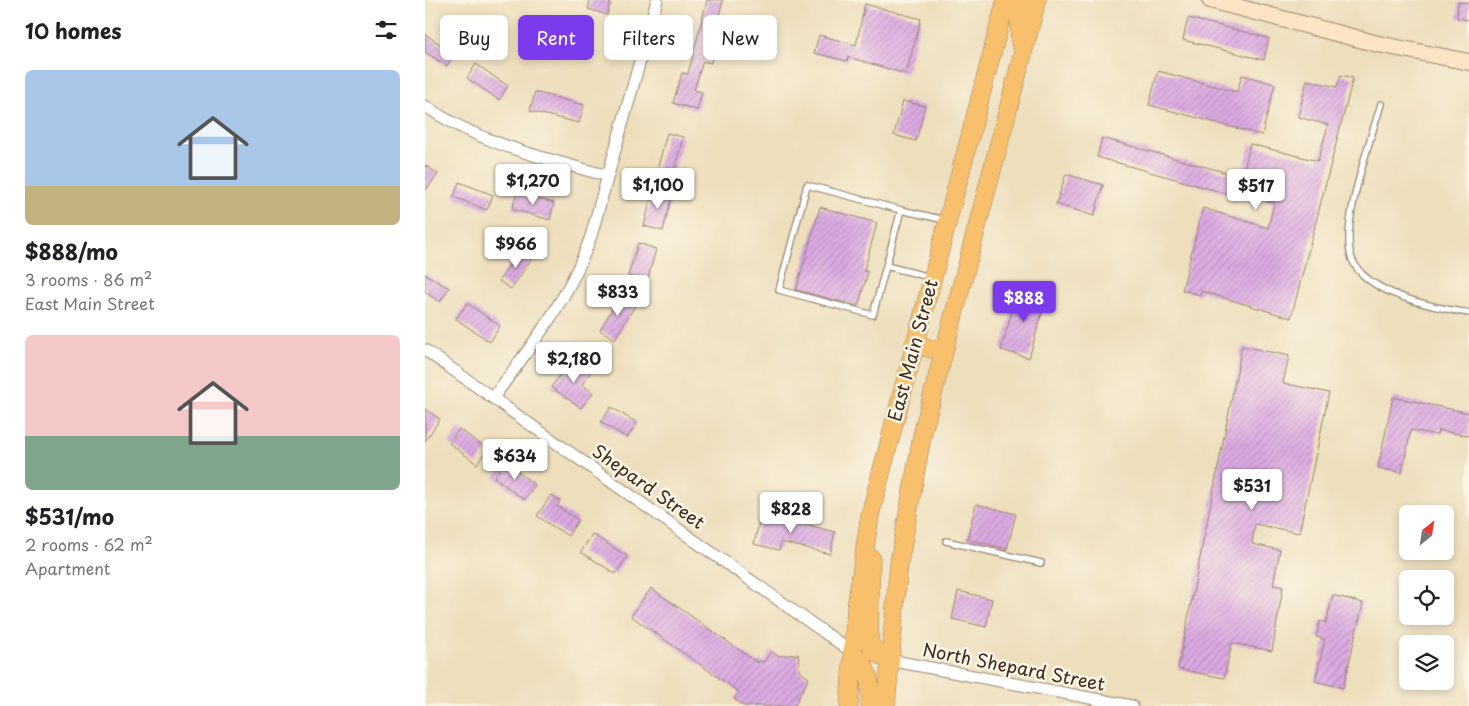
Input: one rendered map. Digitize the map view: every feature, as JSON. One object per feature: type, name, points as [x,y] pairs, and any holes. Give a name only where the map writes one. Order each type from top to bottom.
[{"type":"main road","name":"East Main Street","points":[[849,706],[852,652],[861,570],[870,516],[913,344],[1006,0]]},
{"type":"main road","points":[[1021,61],[1019,17],[1023,0]]},
{"type":"main road","name":"East Main Street","points":[[885,706],[906,522],[923,431],[1037,0]]},
{"type":"main road","points":[[913,344],[943,352]]},
{"type":"main road","points":[[870,516],[871,587],[869,641],[875,652],[889,660]]},
{"type":"main road","points":[[852,652],[868,671],[870,706]]},
{"type":"street","points":[[493,398],[566,294],[585,253],[657,0]]},
{"type":"street","points":[[1210,0],[1369,42],[1469,62]]},
{"type":"street","points":[[425,106],[453,124],[486,140],[608,176]]},
{"type":"street","name":"Shepard Street","points":[[425,350],[852,652]]},
{"type":"street","name":"North Shepard Street","points":[[889,660],[1132,706]]},
{"type":"lane","points":[[1381,104],[1348,234],[1352,260],[1379,288],[1411,299],[1469,313]]},
{"type":"lane","points":[[901,210],[873,315],[779,290],[807,185],[947,221]]},
{"type":"lane","points":[[886,266],[931,278]]},
{"type":"lane","points":[[946,541],[1041,563]]},
{"type":"building","points":[[590,0],[611,0],[607,15],[588,9]]},
{"type":"building","points":[[707,0],[723,0],[719,15],[703,15]]},
{"type":"building","points":[[1458,2],[1469,3],[1469,20],[1457,18]]},
{"type":"building","points":[[865,4],[921,19],[906,74],[848,57],[847,61],[814,53],[819,35],[856,45]]},
{"type":"building","points":[[703,16],[703,60],[712,60],[711,63],[703,61],[694,90],[702,92],[697,110],[673,103],[682,73],[688,74]]},
{"type":"building","points":[[1188,18],[1269,38],[1264,60],[1183,40]]},
{"type":"building","points":[[425,34],[440,44],[440,60],[451,60],[447,66],[425,52]]},
{"type":"building","points":[[476,64],[508,86],[499,100],[467,78]]},
{"type":"building","points":[[1158,71],[1237,92],[1242,75],[1275,84],[1262,135],[1149,105]]},
{"type":"building","points":[[1341,75],[1353,78],[1291,318],[1201,291],[1200,295],[1182,290],[1203,208],[1268,228],[1274,203],[1229,191],[1228,194],[1097,157],[1102,138],[1242,177],[1250,144],[1318,161],[1328,125],[1298,117],[1307,80],[1337,87]]},
{"type":"building","points":[[535,92],[584,105],[579,123],[530,111]]},
{"type":"building","points":[[903,101],[925,106],[916,141],[894,135]]},
{"type":"building","points":[[667,133],[683,137],[673,174],[657,170]]},
{"type":"building","points":[[425,165],[438,174],[425,191]]},
{"type":"building","points":[[1066,174],[1103,185],[1094,216],[1056,204]]},
{"type":"building","points":[[459,182],[493,195],[487,210],[454,197]]},
{"type":"building","points":[[653,190],[672,195],[663,231],[644,226]]},
{"type":"building","points":[[517,193],[554,203],[550,220],[512,209]]},
{"type":"building","points":[[820,207],[877,223],[864,271],[868,272],[858,306],[796,290]]},
{"type":"building","points":[[638,243],[656,249],[647,282],[628,276]]},
{"type":"building","points":[[520,249],[532,258],[511,289],[499,281]]},
{"type":"building","points":[[425,274],[449,288],[440,302],[425,292]]},
{"type":"building","points":[[1019,287],[1047,295],[1029,358],[1001,350]]},
{"type":"building","points":[[620,295],[636,304],[615,339],[600,330]]},
{"type":"building","points":[[467,303],[500,326],[490,342],[456,319]]},
{"type":"building","points":[[1242,346],[1289,356],[1283,383],[1329,393],[1299,533],[1255,524],[1252,544],[1280,550],[1273,585],[1283,587],[1272,651],[1232,643],[1224,678],[1178,669]]},
{"type":"building","points":[[577,360],[592,370],[582,384],[593,393],[581,408],[551,387],[563,371],[568,374]]},
{"type":"building","points":[[1393,397],[1469,413],[1469,436],[1438,430],[1437,435],[1411,430],[1402,473],[1378,468]]},
{"type":"building","points":[[611,407],[637,423],[627,438],[601,422]]},
{"type":"building","points":[[425,409],[440,419],[425,441]]},
{"type":"building","points":[[459,429],[487,449],[477,464],[449,443]]},
{"type":"building","points":[[505,462],[535,485],[524,500],[494,477]]},
{"type":"building","points":[[551,495],[560,501],[557,506],[578,520],[568,536],[537,516]]},
{"type":"building","points":[[976,504],[1016,514],[1007,549],[967,539]]},
{"type":"building","points":[[762,509],[786,515],[785,519],[835,532],[830,554],[781,542],[779,550],[754,544]]},
{"type":"building","points":[[592,534],[627,556],[616,574],[581,552]]},
{"type":"building","points":[[651,588],[758,663],[760,660],[763,663],[771,651],[778,656],[798,654],[800,672],[809,678],[794,706],[744,706],[734,699],[739,692],[631,616]]},
{"type":"building","points":[[958,591],[992,599],[986,627],[952,619]]},
{"type":"building","points":[[1333,595],[1363,603],[1343,688],[1315,681],[1325,639],[1316,637],[1320,621],[1326,623]]}]
